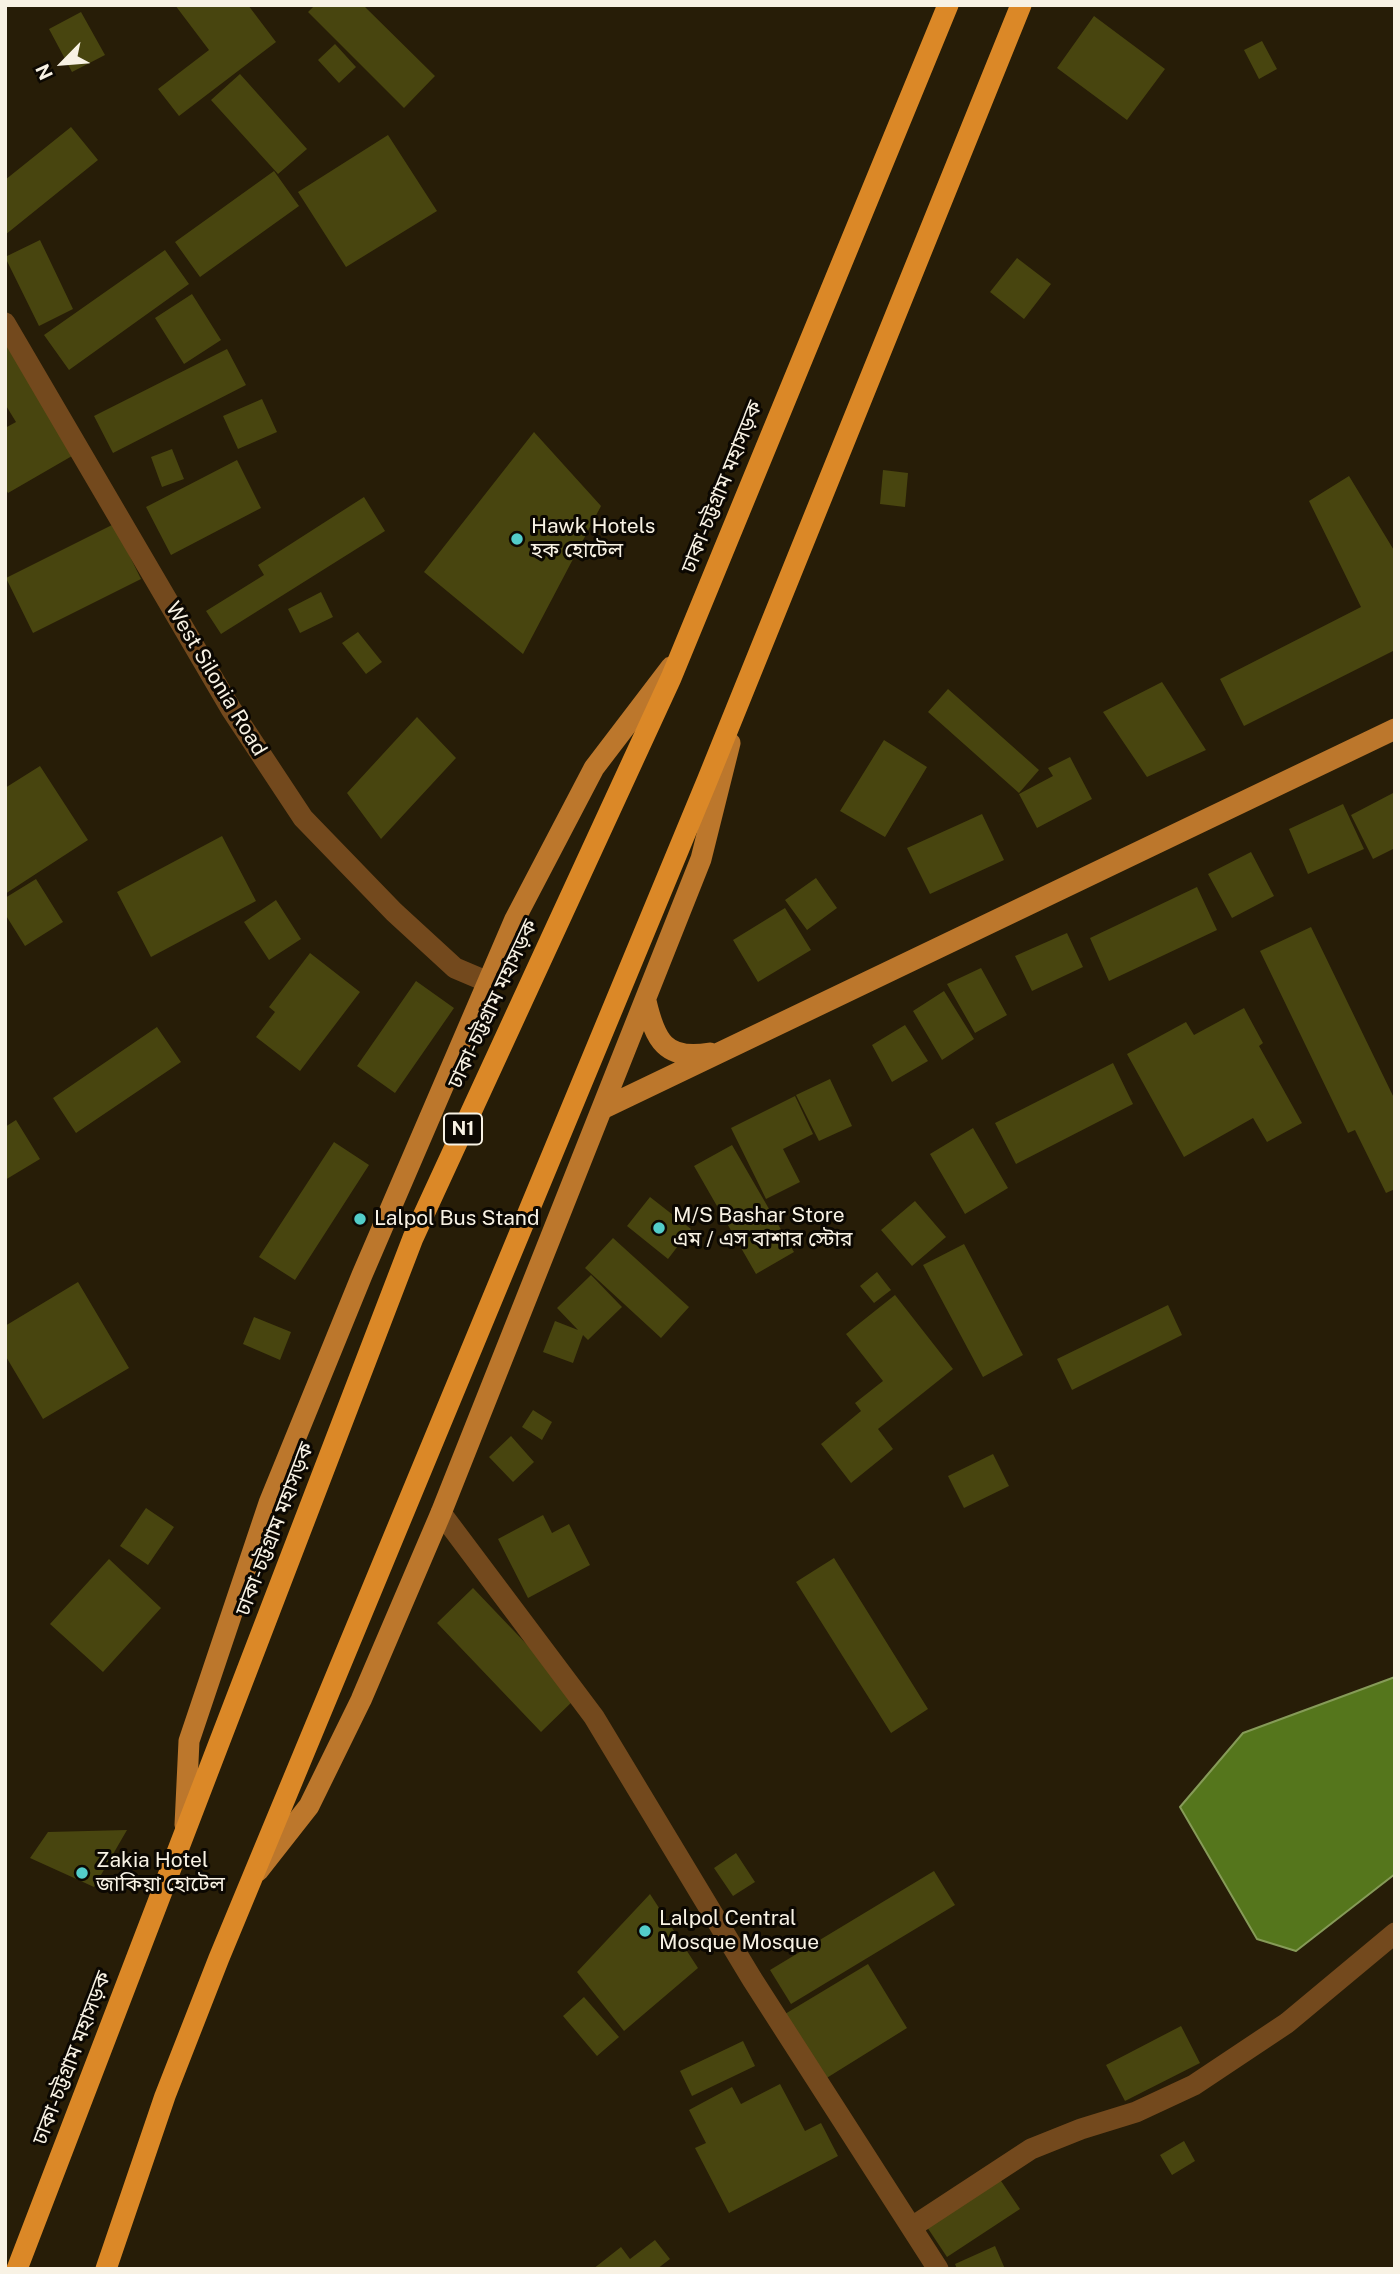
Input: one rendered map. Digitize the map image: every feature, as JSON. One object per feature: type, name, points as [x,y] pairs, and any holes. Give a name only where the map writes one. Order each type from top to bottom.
[{"type":"highway","name":"ঢাকা-চট্টগ্রাম মহাসড়ক","points":[[17,2269],[412,1238],[680,655],[948,5]]},
{"type":"highway","points":[[106,2269],[165,2096],[253,1878],[741,698],[1021,5]]},
{"type":"main road","points":[[185,1830],[189,1741],[269,1503],[362,1275],[515,919],[594,768],[680,655]]},
{"type":"main road","points":[[253,1878],[309,1807],[360,1700],[441,1513],[701,859],[741,698]]},
{"type":"main road","points":[[602,1110],[1395,729]]},
{"type":"main road","points":[[646,1001],[653,1028],[663,1044],[681,1054],[699,1055],[726,1050]]},
{"type":"street","name":"West Silonia Road","points":[[5,323],[231,709],[303,818],[394,912],[455,968],[488,982]]},
{"type":"street","points":[[441,1513],[594,1717],[751,1979],[938,2269]]},
{"type":"street","points":[[912,2227],[1031,2149],[1081,2129],[1136,2112],[1194,2085],[1287,2023],[1395,1933]]},
{"type":"shaded area","points":[[1395,1677],[1395,1874],[1296,1951],[1257,1939],[1180,1807],[1243,1733]]},
{"type":"building","points":[[175,5],[248,5],[276,42],[179,116],[158,89],[209,50]]},
{"type":"building","points":[[315,5],[363,5],[435,76],[404,108],[308,12]]},
{"type":"building","points":[[81,12],[105,55],[72,72],[49,29]]},
{"type":"building","points":[[1094,16],[1165,69],[1127,120],[1057,68]]},
{"type":"building","points":[[1262,41],[1277,69],[1259,79],[1244,50]]},
{"type":"building","points":[[335,44],[356,67],[339,83],[318,60]]},
{"type":"building","points":[[240,74],[307,149],[278,174],[211,100]]},
{"type":"building","points":[[71,127],[98,160],[5,235],[5,180]]},
{"type":"building","points":[[388,135],[437,211],[346,267],[298,192]]},
{"type":"building","points":[[274,171],[299,206],[200,277],[175,242]]},
{"type":"building","points":[[40,240],[73,309],[39,326],[5,257]]},
{"type":"building","points":[[165,250],[189,284],[69,370],[44,335]]},
{"type":"building","points":[[1017,258],[1051,284],[1024,319],[990,292]]},
{"type":"building","points":[[192,294],[221,340],[184,364],[155,318]]},
{"type":"building","points":[[5,340],[72,456],[8,493],[5,488],[5,428],[16,422],[5,404]]},
{"type":"building","points":[[227,349],[246,385],[113,453],[94,416]]},
{"type":"building","points":[[262,399],[277,432],[238,449],[223,416]]},
{"type":"building","name":"Hawk Hotels হক হোটেল","points":[[534,432],[601,506],[523,654],[424,572]]},
{"type":"building","points":[[172,449],[184,479],[162,487],[151,457]]},
{"type":"building","points":[[237,460],[261,508],[171,555],[146,507]]},
{"type":"building","points":[[883,470],[908,473],[905,507],[880,504]]},
{"type":"building","points":[[1349,476],[1395,552],[1395,650],[1244,726],[1220,679],[1361,607],[1309,501]]},
{"type":"building","points":[[364,497],[385,531],[221,634],[206,611],[264,575],[258,565]]},
{"type":"building","points":[[114,524],[141,579],[33,633],[6,578]]},
{"type":"building","points":[[321,592],[333,617],[300,633],[288,609]]},
{"type":"building","points":[[358,632],[382,662],[366,674],[342,643]]},
{"type":"building","points":[[1162,682],[1206,750],[1147,777],[1103,712]]},
{"type":"building","points":[[948,689],[1039,770],[1019,793],[928,712]]},
{"type":"building","points":[[417,717],[456,758],[381,839],[347,793]]},
{"type":"building","points":[[884,740],[927,767],[885,837],[840,811]]},
{"type":"building","points":[[1070,757],[1092,799],[1037,828],[1019,794],[1053,776],[1048,768]]},
{"type":"building","points":[[40,766],[88,840],[5,894],[5,788]]},
{"type":"building","points":[[1395,792],[1395,848],[1373,859],[1351,815]]},
{"type":"building","points":[[1343,804],[1364,849],[1308,874],[1289,829]]},
{"type":"building","points":[[982,814],[1004,860],[930,894],[907,848]]},
{"type":"building","points":[[222,836],[256,901],[151,957],[117,892]]},
{"type":"building","points":[[1251,852],[1274,896],[1232,918],[1208,874]]},
{"type":"building","points":[[816,878],[837,908],[807,930],[785,900]]},
{"type":"building","points":[[36,879],[63,922],[25,946],[5,914],[5,898]]},
{"type":"building","points":[[1197,887],[1217,930],[1109,981],[1090,938]]},
{"type":"building","points":[[276,900],[301,939],[269,960],[244,922]]},
{"type":"building","points":[[785,908],[811,950],[758,982],[733,940]]},
{"type":"building","points":[[1311,927],[1395,1100],[1395,1189],[1386,1193],[1355,1130],[1348,1133],[1260,951]]},
{"type":"building","points":[[1067,933],[1083,967],[1032,991],[1015,956]]},
{"type":"building","points":[[310,953],[360,992],[300,1071],[256,1037],[275,1012],[269,1007]]},
{"type":"building","points":[[981,968],[1007,1015],[975,1033],[947,984]]},
{"type":"building","points":[[416,981],[454,1008],[395,1093],[357,1066]]},
{"type":"building","points":[[944,991],[974,1039],[942,1060],[913,1011]]},
{"type":"building","points":[[1244,1008],[1263,1043],[1259,1046],[1302,1123],[1267,1142],[1253,1118],[1184,1157],[1127,1054],[1186,1022],[1194,1035]]},
{"type":"building","points":[[905,1025],[928,1061],[892,1082],[872,1045]]},
{"type":"building","points":[[157,1027],[181,1062],[76,1133],[53,1098]]},
{"type":"building","points":[[1113,1063],[1133,1104],[1016,1164],[995,1123]]},
{"type":"building","points":[[830,1079],[852,1126],[819,1141],[796,1095]]},
{"type":"building","points":[[795,1096],[813,1134],[783,1149],[800,1182],[766,1199],[731,1128]]},
{"type":"building","points":[[16,1120],[40,1159],[5,1180],[5,1127]]},
{"type":"building","points":[[973,1128],[1008,1188],[965,1214],[930,1154]]},
{"type":"building","points":[[334,1142],[369,1165],[295,1280],[259,1257]]},
{"type":"building","points":[[732,1145],[794,1252],[756,1274],[694,1166]]},
{"type":"building","name":"M/S Bashar Store এম / এস বাশার স্টোর","points":[[650,1197],[691,1229],[668,1259],[627,1226]]},
{"type":"building","points":[[915,1201],[946,1237],[912,1266],[881,1230]]},
{"type":"building","points":[[613,1238],[689,1307],[661,1338],[585,1268]]},
{"type":"building","points":[[964,1244],[1023,1355],[983,1377],[923,1265]]},
{"type":"building","points":[[877,1272],[891,1290],[874,1303],[860,1286]]},
{"type":"building","points":[[591,1275],[622,1307],[588,1340],[583,1335],[573,1363],[543,1352],[555,1321],[578,1330],[557,1308]]},
{"type":"building","points":[[78,1282],[129,1368],[43,1419],[5,1355],[5,1326]]},
{"type":"building","points":[[895,1295],[953,1369],[878,1429],[893,1449],[851,1483],[821,1444],[861,1411],[855,1403],[883,1381],[846,1334]]},
{"type":"building","points":[[1168,1305],[1182,1335],[1072,1390],[1057,1359]]},
{"type":"building","points":[[254,1317],[291,1332],[280,1360],[243,1344]]},
{"type":"building","points":[[533,1410],[552,1422],[542,1440],[522,1427]]},
{"type":"building","points":[[511,1436],[534,1462],[513,1482],[489,1457]]},
{"type":"building","points":[[993,1454],[1009,1486],[964,1508],[948,1476]]},
{"type":"building","points":[[146,1508],[174,1527],[148,1565],[120,1546]]},
{"type":"building","points":[[543,1515],[552,1533],[569,1524],[590,1565],[528,1598],[498,1539]]},
{"type":"building","points":[[834,1558],[928,1709],[891,1733],[796,1582]]},
{"type":"building","points":[[109,1559],[161,1608],[103,1672],[50,1624]]},
{"type":"building","points":[[473,1588],[577,1697],[541,1732],[437,1623]]},
{"type":"building","name":"Zakia Hotel জাকিয়া হোটেল","points":[[127,1830],[94,1887],[30,1858],[48,1832]]},
{"type":"building","points":[[736,1853],[755,1882],[733,1896],[714,1868]]},
{"type":"building","points":[[934,1871],[955,1905],[791,2004],[770,1970]]},
{"type":"building","name":"Lalpol Central Mosque Mosque","points":[[650,1894],[698,1968],[624,2031],[577,1972]]},
{"type":"building","points":[[868,1964],[907,2028],[825,2079],[785,2014]]},
{"type":"building","points":[[584,1997],[619,2037],[597,2056],[563,2016]]},
{"type":"building","points":[[1181,2026],[1200,2063],[1125,2101],[1106,2065]]},
{"type":"building","points":[[743,2041],[755,2066],[692,2096],[680,2071]]},
{"type":"building","points":[[780,2084],[805,2131],[821,2123],[838,2156],[729,2213],[695,2148],[706,2143],[689,2110],[732,2087],[741,2104]]},
{"type":"building","points":[[1184,2141],[1195,2161],[1172,2175],[1160,2155]]},
{"type":"building","points":[[999,2178],[1020,2209],[947,2257],[927,2227]]},
{"type":"building","points":[[655,2240],[670,2259],[657,2269],[593,2269],[621,2247],[630,2259]]},
{"type":"building","points":[[995,2246],[1005,2269],[957,2269],[955,2264]]},
{"type":"place","name":"Hawk Hotels হক হোটেল","points":[[517,539]]},
{"type":"place","name":"Lalpol Bus Stand","points":[[360,1219]]},
{"type":"place","name":"M/S Bashar Store এম / এস বাশার স্টোর","points":[[659,1228]]},
{"type":"place","name":"Zakia Hotel জাকিয়া হোটেল","points":[[82,1873]]},
{"type":"place","name":"Lalpol Central Mosque Mosque","points":[[645,1931]]}]
